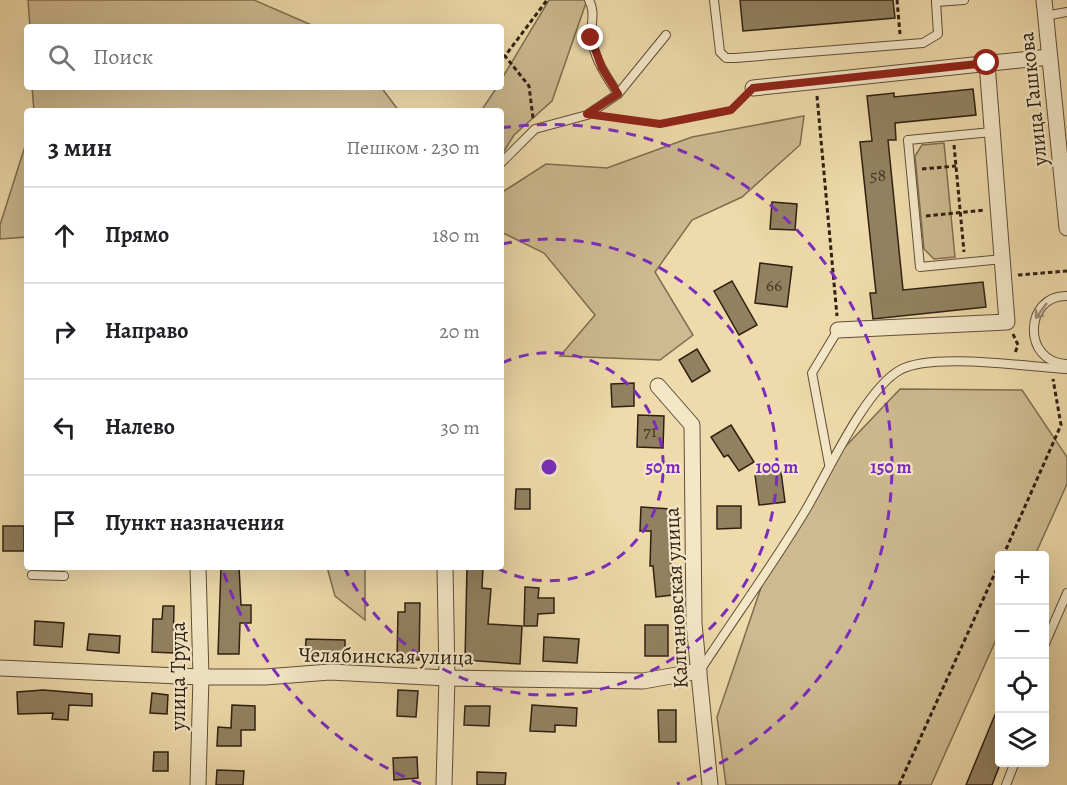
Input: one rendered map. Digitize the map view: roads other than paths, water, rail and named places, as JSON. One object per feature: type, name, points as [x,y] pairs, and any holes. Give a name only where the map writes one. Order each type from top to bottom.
[{"type":"street","name":"улица Гашкова","points":[[1044,8],[1067,228]]},
{"type":"street","points":[[753,88],[1048,57]]},
{"type":"street","points":[[838,330],[1007,322],[987,63]]},
{"type":"street","name":"Калгановская улица","points":[[658,386],[692,425],[694,624],[710,785]]},
{"type":"street","name":"улица Труда","points":[[198,570],[201,677],[198,785]]},
{"type":"street","points":[[444,785],[447,678],[445,570]]},
{"type":"street","name":"Челябинская улица","points":[[0,668],[201,677],[265,677],[330,672],[447,678],[643,681],[699,671]]},
{"type":"lane","points":[[589,0],[594,9],[591,38],[602,68],[618,94]]},
{"type":"lane","points":[[714,0],[718,45],[720,52],[726,58],[923,43],[938,34],[936,1],[964,0]]},
{"type":"lane","points":[[1044,8],[1067,12]]},
{"type":"lane","points":[[504,160],[535,129],[587,114],[618,94],[666,35]]},
{"type":"lane","points":[[992,132],[908,140],[920,267],[1003,259]]},
{"type":"lane","points":[[1067,296],[1051,299],[1041,307],[1035,317],[1033,329],[1034,340],[1040,351],[1048,359],[1067,364]]},
{"type":"lane","points":[[829,464],[812,374],[838,330]]},
{"type":"lane","points":[[699,671],[805,512],[829,464],[880,386],[900,370],[927,361],[1067,369]]},
{"type":"lane","points":[[32,575],[64,576]]},
{"type":"lane","points":[[1049,634],[1067,593]]},
{"type":"lane","points":[[1006,785],[1013,767]]}]
